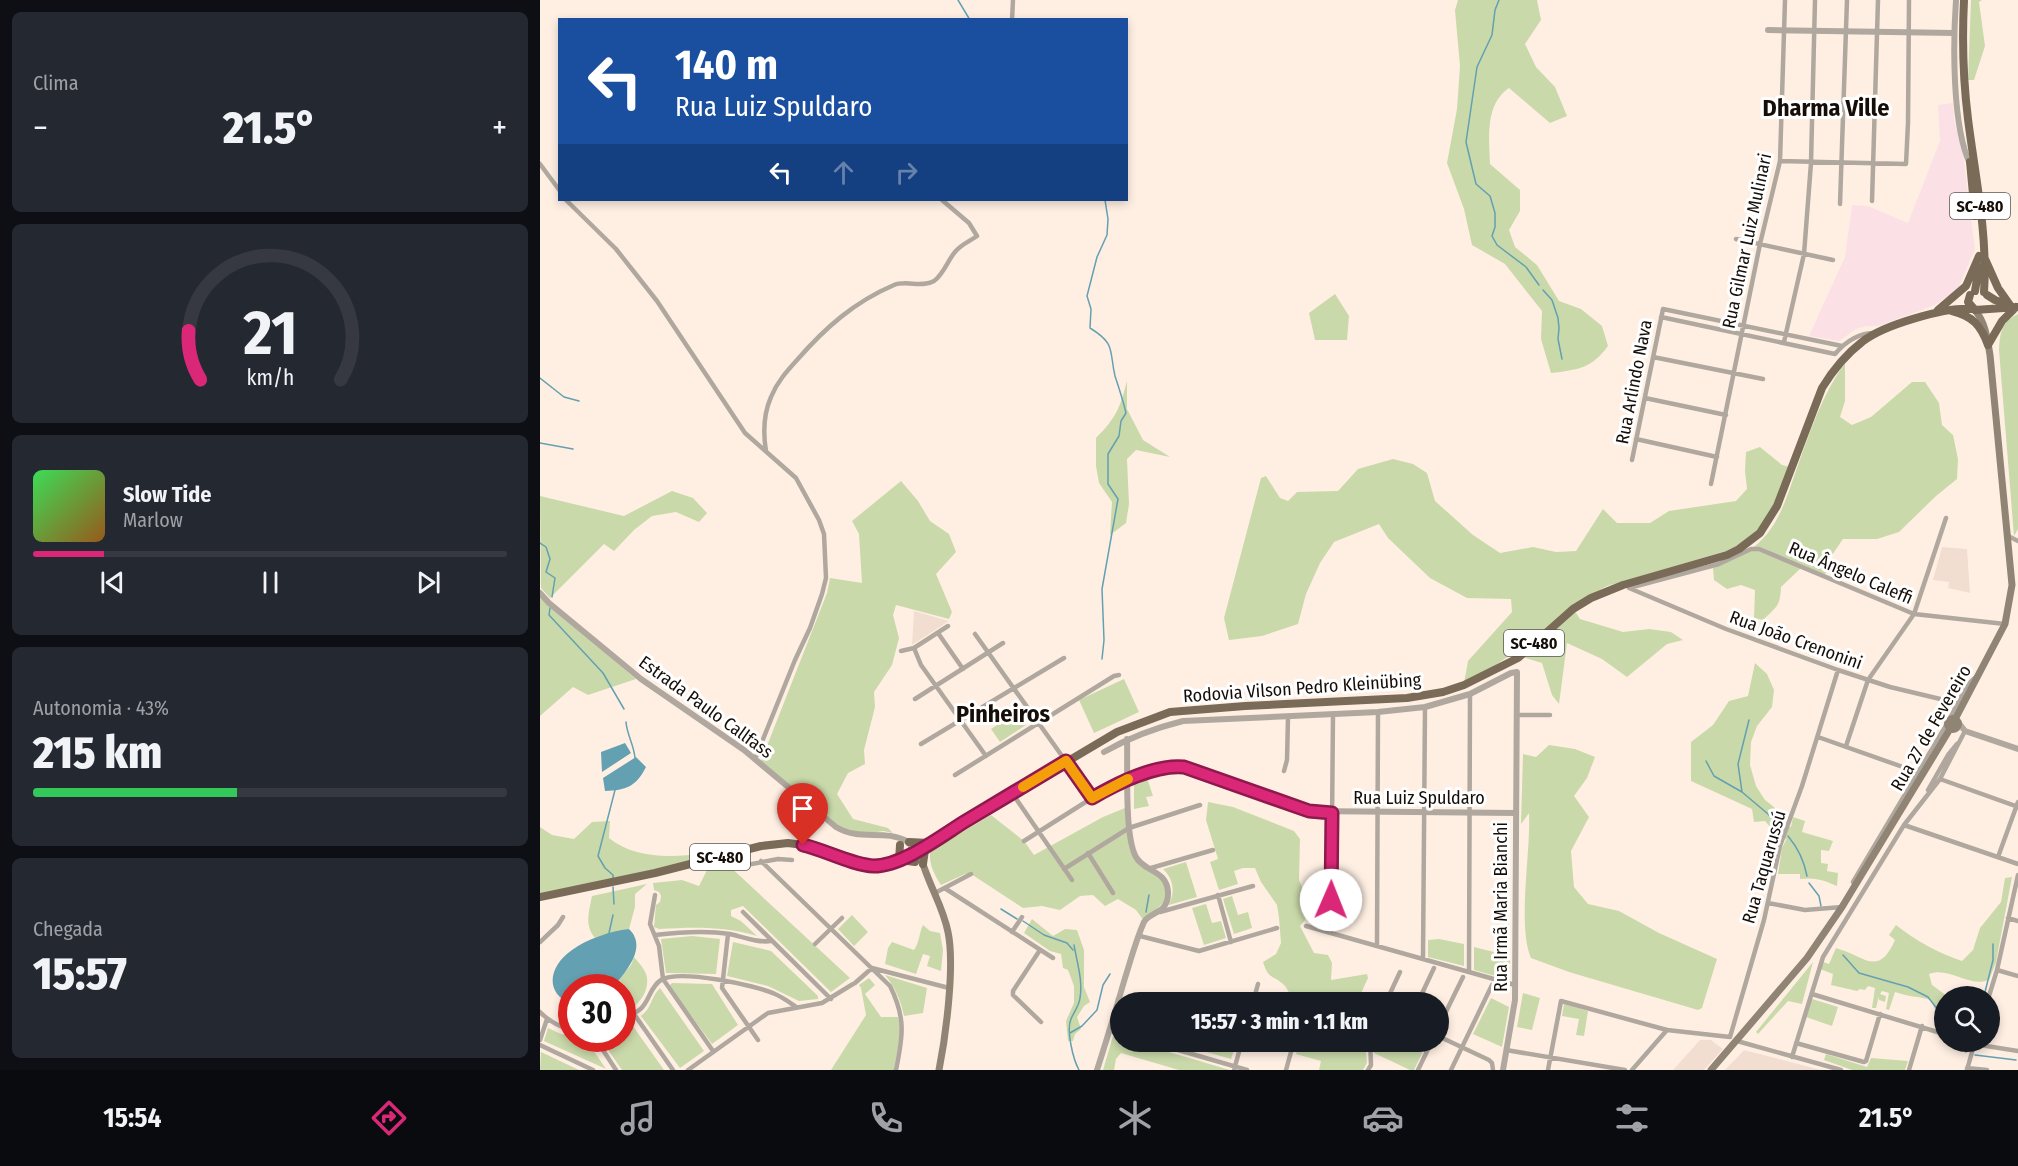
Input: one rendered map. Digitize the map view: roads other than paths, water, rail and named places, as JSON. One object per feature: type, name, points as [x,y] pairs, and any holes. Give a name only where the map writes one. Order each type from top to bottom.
[{"type":"main road","name":"SC-480","points":[[1964,0],[1962,43],[1968,122],[1978,192],[1981,255],[1979,274],[1972,293]]},
{"type":"main road","name":"SC-480","points":[[1968,122],[1970,165],[1986,293]]},
{"type":"main road","points":[[1981,255],[1998,288],[2015,306]]},
{"type":"main road","points":[[1936,312],[1966,286],[1981,255]]},
{"type":"main road","points":[[1972,293],[1986,293],[1995,300],[2015,306],[1974,309],[1968,302],[1972,293]]},
{"type":"main road","name":"Rodovia Vilson Pedro Kleinübing","points":[[1947,310],[1972,293]]},
{"type":"main road","points":[[1984,309],[1988,304],[1986,293]]},
{"type":"main road","points":[[1988,345],[2002,321],[2015,306]]},
{"type":"main road","name":"Rodovia Vilson Pedro Kleinübing","points":[[540,897],[655,873],[761,846],[779,844],[803,845],[868,865],[886,864],[899,860],[930,843],[1117,732],[1170,712],[1407,698],[1443,692],[1474,681],[1518,657],[1580,604],[1609,590],[1626,587],[1727,555],[1748,543],[1760,532],[1777,506],[1815,405],[1831,373],[1854,348],[1878,333],[1936,312],[1974,309]]},
{"type":"main road","name":"Rua 27 de Fevereiro","points":[[1974,309],[1982,319],[1988,345]]},
{"type":"main road","name":"Rua 27 de Fevereiro","points":[[1710,1070],[1808,958],[1842,907],[1953,724],[2005,624],[2012,585],[1984,309]]},
{"type":"main road","points":[[1947,310],[1972,319],[1982,328],[1988,345]]},
{"type":"main road","points":[[909,842],[930,843]]},
{"type":"main road","points":[[919,863],[930,843]]},
{"type":"main road","points":[[900,845],[899,860],[919,863]]},
{"type":"main road","points":[[913,852],[921,858],[919,863],[936,893],[950,946],[949,988],[939,1070]]},
{"type":"street","points":[[1012,18],[1013,0]]},
{"type":"street","name":"Rua Gilmar Luiz Mulinari","points":[[1711,484],[1760,244],[1780,161],[1785,0]]},
{"type":"street","points":[[1784,342],[1804,254],[1811,163],[1815,0]]},
{"type":"street","points":[[1840,204],[1847,0]]},
{"type":"street","points":[[1872,201],[1878,0]]},
{"type":"street","points":[[1780,161],[1906,164],[1909,0]]},
{"type":"street","points":[[1956,0],[1954,33],[1959,117],[1964,153],[1970,165]]},
{"type":"street","points":[[1768,30],[1954,33]]},
{"type":"street","points":[[540,164],[558,188]]},
{"type":"street","points":[[567,201],[623,258],[657,301],[745,432],[796,478],[824,534],[826,578],[810,628],[755,759]]},
{"type":"street","points":[[766,451],[764,437],[771,398],[782,377],[817,337],[833,322],[865,298],[877,292],[897,284],[931,283],[937,279],[957,249],[977,236],[969,223],[943,201]]},
{"type":"street","points":[[1736,239],[1833,260]]},
{"type":"street","name":"Rua Arlindo Nava","points":[[1632,460],[1663,309],[1743,326]]},
{"type":"street","points":[[1661,316],[1835,354],[1842,346],[1860,334],[1878,333]]},
{"type":"street","points":[[1743,326],[1842,346]]},
{"type":"street","points":[[1653,357],[1763,379]]},
{"type":"street","points":[[1645,398],[1725,415]]},
{"type":"street","points":[[1636,439],[1717,457]]},
{"type":"street","points":[[1846,746],[1868,680],[1914,614],[1946,518]]},
{"type":"street","points":[[2008,536],[2018,541]]},
{"type":"street","name":"Rua Ângelo Caleffi","points":[[1626,587],[1719,564],[1751,549],[1759,549],[1914,614],[2005,624]]},
{"type":"street","name":"Rua João Crenonini","points":[[1626,587],[1726,629],[1838,670],[1957,703]]},
{"type":"street","name":"Estrada Paulo Callfass","points":[[540,593],[641,679],[711,725],[755,759],[821,816],[844,832],[861,836],[882,834],[896,836],[909,842]]},
{"type":"street","points":[[901,651],[914,648],[948,626]]},
{"type":"street","points":[[938,633],[963,669]]},
{"type":"street","points":[[975,633],[1092,798]]},
{"type":"street","points":[[915,699],[1003,643]]},
{"type":"street","points":[[914,648],[921,665],[986,756]]},
{"type":"street","points":[[921,744],[1064,658]]},
{"type":"street","name":"Rua Taquarussú","points":[[1723,1037],[1730,1037],[1768,903],[1780,846],[1803,786],[1838,670]]},
{"type":"street","name":"Rua Irmã Maria Bianchi","points":[[1470,694],[1510,673],[1517,672],[1515,1000],[1503,1070]]},
{"type":"street","points":[[956,775],[1119,675]]},
{"type":"street","points":[[1849,896],[1846,895],[1917,772],[1953,724],[1957,703],[1967,685],[1978,675]]},
{"type":"street","points":[[1104,752],[1154,728],[1183,721],[1378,712],[1425,707],[1470,694],[1469,972]]},
{"type":"street","points":[[1423,958],[1425,707]]},
{"type":"street","points":[[1377,945],[1378,712]]},
{"type":"street","points":[[1331,932],[1333,714]]},
{"type":"street","points":[[1517,715],[1550,715]]},
{"type":"street","points":[[1284,771],[1287,760],[1288,717]]},
{"type":"street","points":[[1953,724],[1965,731],[2018,749]]},
{"type":"street","points":[[1792,1057],[1823,957],[1904,825],[1940,779],[1965,731]]},
{"type":"street","points":[[1818,737],[1917,772]]},
{"type":"street","points":[[1127,739],[1129,828],[1135,855],[1141,863],[1164,879],[1168,888],[1167,900],[1160,912]]},
{"type":"street","points":[[1922,800],[1948,755],[1958,744]]},
{"type":"street","name":"Rua Luiz Spuldaro","points":[[1024,841],[1092,798],[1128,779],[1175,766],[1184,767],[1309,811],[1516,813]]},
{"type":"street","points":[[1940,779],[2017,805],[1998,857]]},
{"type":"street","points":[[1012,794],[1072,880]]},
{"type":"street","points":[[1064,868],[1129,828],[1200,805]]},
{"type":"street","points":[[1904,825],[2018,864]]},
{"type":"street","points":[[896,836],[900,845],[913,852]]},
{"type":"street","points":[[909,842],[913,852]]},
{"type":"street","points":[[1151,868],[1213,850]]},
{"type":"street","points":[[1088,853],[1113,892]]},
{"type":"street","points":[[736,867],[761,861],[792,860]]},
{"type":"street","points":[[761,861],[890,986],[899,1003],[903,1029],[896,1070]]},
{"type":"street","points":[[1864,871],[1874,875]]},
{"type":"street","points":[[936,893],[971,874]]},
{"type":"street","points":[[1992,986],[2018,875]]},
{"type":"street","points":[[1120,992],[1146,919],[1160,912],[1253,886]]},
{"type":"street","points":[[946,889],[1053,958]]},
{"type":"street","points":[[655,895],[650,924],[659,946],[663,978],[713,1051]]},
{"type":"street","points":[[1218,896],[1231,942]]},
{"type":"street","points":[[1768,903],[1806,910],[1842,907]]},
{"type":"street","points":[[743,912],[831,999]]},
{"type":"street","points":[[540,942],[558,925],[562,917]]},
{"type":"street","points":[[1012,932],[1022,917]]},
{"type":"street","points":[[815,944],[842,918]]},
{"type":"street","points":[[2008,918],[2018,921]]},
{"type":"street","points":[[1306,926],[1515,985]]},
{"type":"street","points":[[1140,936],[1199,951],[1278,928]]},
{"type":"street","points":[[655,935],[689,931],[771,941]]},
{"type":"street","points":[[728,934],[721,980],[722,988],[758,1040]]},
{"type":"street","points":[[1040,950],[1013,991],[1013,996],[1041,1022]]},
{"type":"street","points":[[872,968],[949,988]]},
{"type":"street","points":[[688,1070],[768,1012],[822,1003],[854,983],[872,968]]},
{"type":"street","points":[[1423,992],[1434,968]]},
{"type":"street","points":[[1997,970],[2018,976]]},
{"type":"street","points":[[1391,992],[1400,972]]},
{"type":"street","points":[[636,1013],[649,999],[656,984],[663,978],[690,977],[746,985],[776,994],[795,1006]]},
{"type":"street","points":[[1449,1006],[1463,977]]},
{"type":"street","points":[[1256,992],[1258,984]]},
{"type":"street","points":[[1451,1070],[1492,985]]},
{"type":"street","points":[[1812,994],[1934,1030]]},
{"type":"street","points":[[1548,1070],[1561,1001],[1666,1030],[1723,1037],[1731,1047]]},
{"type":"street","points":[[540,1012],[558,1026]]},
{"type":"street","points":[[1796,1043],[1864,1062],[1880,1014]]},
{"type":"street","points":[[636,1017],[674,1070]]},
{"type":"street","points":[[540,1040],[547,1019]]},
{"type":"street","points":[[1909,1070],[1922,1026]]},
{"type":"street","points":[[1097,1070],[1110,1027]]},
{"type":"street","points":[[1632,1070],[1666,1030]]},
{"type":"street","points":[[1449,1041],[1489,1060],[1493,1070]]},
{"type":"street","points":[[1737,1041],[1841,1070]]},
{"type":"street","points":[[540,1045],[593,1070]]},
{"type":"street","points":[[2000,1048],[2018,1051]]},
{"type":"street","points":[[1506,1050],[1625,1070]]},
{"type":"street","points":[[604,1052],[616,1070]]},
{"type":"street","points":[[1182,1052],[1247,1070]]},
{"type":"street","points":[[1234,1068],[1239,1052]]},
{"type":"street","points":[[1286,1070],[1291,1052]]},
{"type":"street","points":[[1368,1070],[1371,1065],[1370,1052]]},
{"type":"street","points":[[1418,1070],[1427,1052]]},
{"type":"street","points":[[1820,1065],[1824,1052]]},
{"type":"street","points":[[1972,1052],[1967,1069],[1987,1070]]},
{"type":"water","points":[[625,743],[631,753],[602,772],[601,752]]},
{"type":"water","points":[[636,757],[646,767],[638,779],[625,788],[605,791],[603,778]]},
{"type":"water","points":[[629,929],[634,936],[636,951],[624,974],[558,974],[558,995],[553,986],[553,978],[564,956],[578,946],[607,934]]},
{"type":"waterway","points":[[958,0],[969,18]]},
{"type":"waterway","points":[[1499,0],[1495,10],[1492,35],[1477,67],[1466,142],[1476,184],[1490,196],[1495,213],[1495,227],[1492,236],[1497,245],[1526,267],[1539,285]]},
{"type":"waterway","points":[[1102,659],[1104,640],[1102,589],[1118,499],[1108,484],[1108,454],[1119,436],[1121,421],[1126,413],[1108,343],[1090,328],[1091,309],[1087,296],[1097,257],[1107,235],[1108,219],[1105,201]]},
{"type":"waterway","points":[[1543,290],[1552,300],[1558,318],[1558,339],[1562,359]]},
{"type":"waterway","points":[[540,378],[564,397],[579,401]]},
{"type":"waterway","points":[[540,443],[573,449]]},
{"type":"waterway","points":[[540,543],[546,547],[550,559],[546,572],[555,578],[552,597]]},
{"type":"waterway","points":[[550,608],[549,615],[603,673],[624,709]]},
{"type":"waterway","points":[[1742,792],[1738,764],[1749,720]]},
{"type":"waterway","points":[[626,722],[635,758]]},
{"type":"waterway","points":[[1706,761],[1714,776],[1742,792],[1768,814],[1782,831]]},
{"type":"waterway","points":[[613,879],[613,875],[605,868],[598,856],[615,790]]},
{"type":"waterway","points":[[1788,836],[1800,855],[1807,876]]},
{"type":"waterway","points":[[1809,883],[1819,896],[1821,906]]},
{"type":"waterway","points":[[613,887],[614,904]]},
{"type":"waterway","points":[[1146,912],[1149,895]]},
{"type":"waterway","points":[[1001,909],[1017,919]]},
{"type":"waterway","points":[[609,933],[613,915]]},
{"type":"waterway","points":[[1023,921],[1044,935],[1067,943],[1073,950]]},
{"type":"waterway","points":[[1986,986],[1993,960],[1993,944]]},
{"type":"waterway","points":[[1074,945],[1081,992],[1069,1030],[1079,1070]]},
{"type":"waterway","points":[[1843,955],[1859,973],[1908,987],[1928,997],[1934,1005]]},
{"type":"waterway","points":[[1070,1033],[1082,1026],[1097,1010],[1103,985],[1110,974]]},
{"type":"waterway","points":[[1975,1055],[2016,1060]]},
{"type":"district","name":"Dharma Ville","points":[[1826,108]]},
{"type":"district","name":"Pinheiros","points":[[1003,714]]}]
